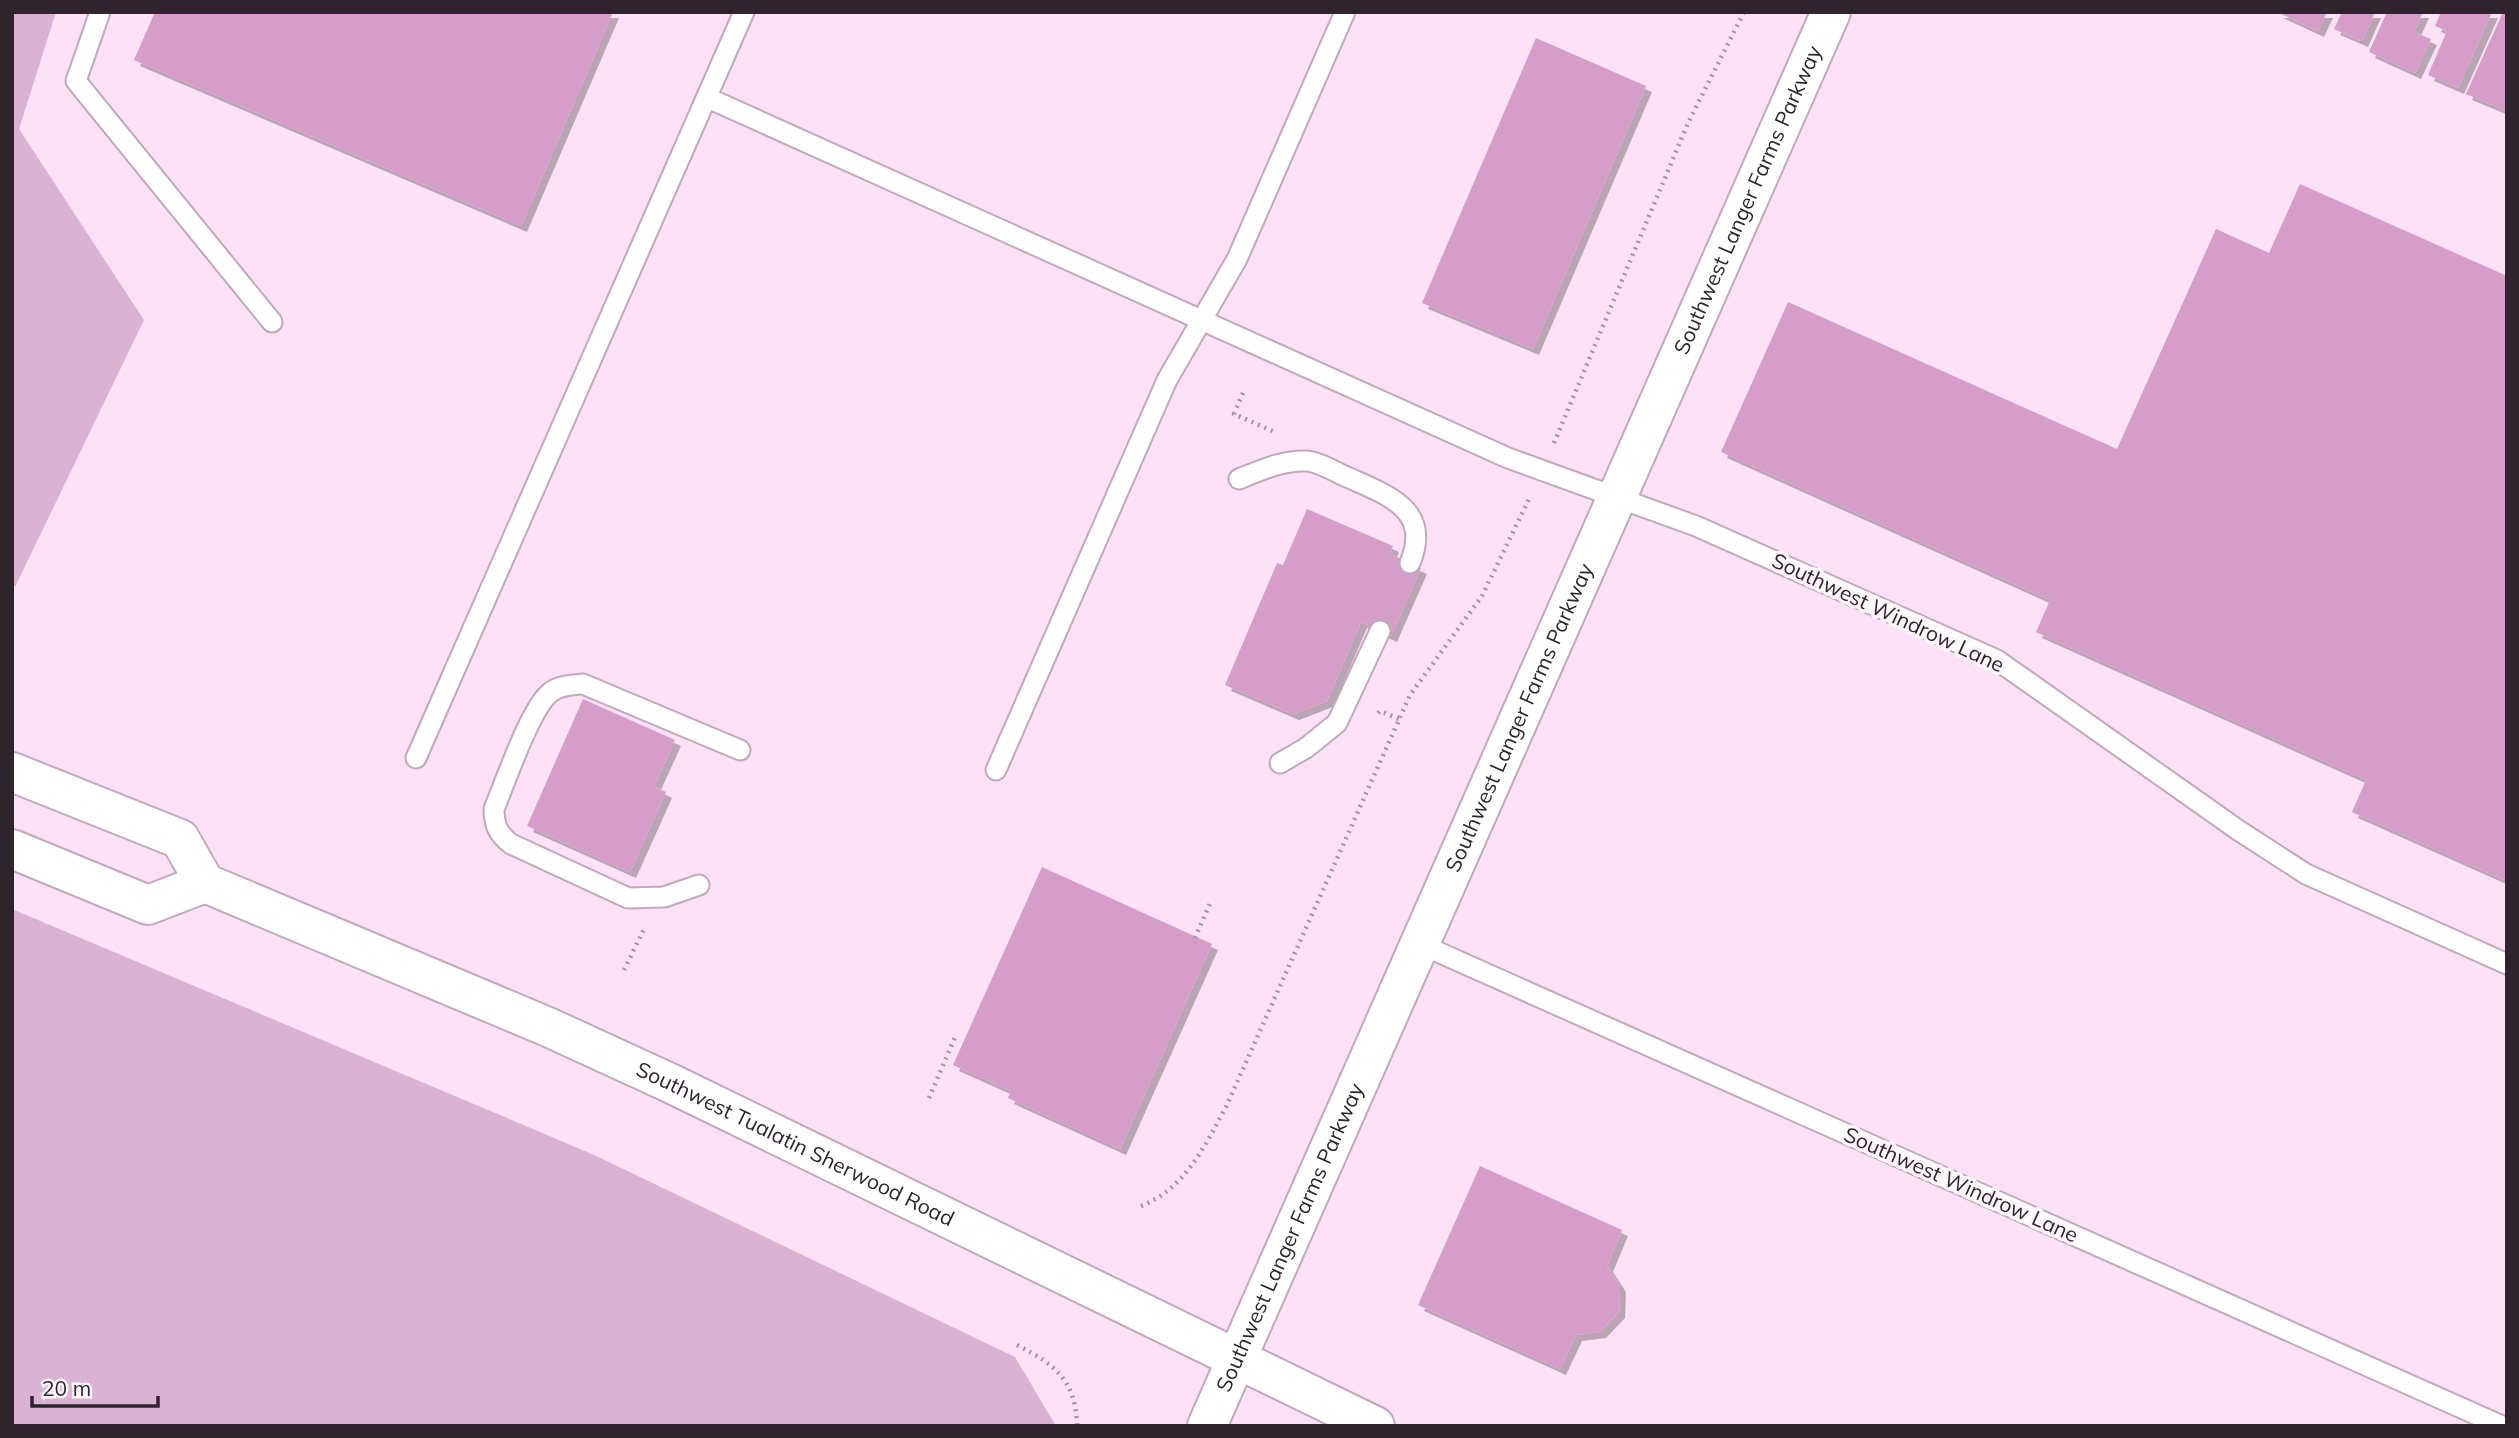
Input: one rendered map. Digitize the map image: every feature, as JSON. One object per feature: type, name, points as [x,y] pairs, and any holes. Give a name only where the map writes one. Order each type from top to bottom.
[{"type":"main road","name":"Southwest Langer Farms Parkway","points":[[1207,1426],[1830,12]]},
{"type":"main road","points":[[12,772],[180,839],[205,883],[148,905],[12,849]]},
{"type":"main road","name":"Southwest Tualatin Sherwood Road","points":[[205,883],[548,1027],[681,1088],[1375,1426]]},
{"type":"lane","points":[[100,12],[76,81],[272,322]]},
{"type":"lane","points":[[416,758],[744,12]]},
{"type":"lane","points":[[996,770],[1167,380],[1237,259],[1345,12]]},
{"type":"lane","name":"Southwest Windrow Lane","points":[[708,98],[1542,471],[1696,526],[1997,660],[2238,830],[2306,874],[2507,964]]},
{"type":"lane","points":[[1239,478],[1283,462],[1310,461],[1392,497],[1408,511],[1415,530],[1415,550],[1410,563]]},
{"type":"lane","points":[[1280,763],[1306,748],[1337,723],[1380,631]]},
{"type":"lane","points":[[699,885],[664,897],[628,898],[511,844],[502,837],[494,824],[494,809],[537,708],[551,692],[569,685],[583,684],[740,750]]},
{"type":"lane","name":"Southwest Windrow Lane","points":[[1420,944],[2502,1426]]},
{"type":"path","points":[[1141,1206],[1159,1199],[1179,1182],[1199,1155],[1226,1107],[1410,695],[1482,596],[1542,471],[1693,112],[1744,12]]},
{"type":"path","points":[[1243,393],[1234,414],[1282,435]]},
{"type":"path","points":[[1374,722],[1380,711],[1399,719]]},
{"type":"path","points":[[1195,938],[1211,901]]},
{"type":"path","points":[[624,970],[638,945]]},
{"type":"path","points":[[929,1098],[956,1035]]},
{"type":"path","points":[[1017,1345],[1050,1363],[1064,1378],[1077,1400],[1077,1426]]},
{"type":"shaded area","points":[[12,12],[56,12],[19,129],[144,320],[15,587],[12,582]]},
{"type":"shaded area","points":[[12,909],[592,1154],[1015,1357],[1056,1426],[12,1426]]},
{"type":"building","points":[[155,12],[613,12],[521,226],[134,60]]},
{"type":"building","points":[[2277,12],[2327,12],[2318,31]]},
{"type":"building","points":[[2342,12],[2375,12],[2362,41],[2334,29]]},
{"type":"building","points":[[2387,12],[2423,12],[2414,32],[2431,39],[2415,73],[2369,52]]},
{"type":"building","points":[[2441,12],[2492,12],[2458,88],[2428,75],[2447,31],[2435,26]]},
{"type":"building","points":[[2503,12],[2507,12],[2507,111],[2466,94]]},
{"type":"building","points":[[1536,38],[1646,86],[1533,349],[1422,303]]},
{"type":"building","points":[[2300,184],[2507,276],[2507,881],[2352,812],[2366,780],[2036,632],[2050,600],[1721,452],[1788,302],[2117,449],[2216,229],[2269,253]]},
{"type":"building","points":[[1307,509],[1393,546],[1390,554],[1421,568],[1391,636],[1361,622],[1327,701],[1293,714],[1225,685],[1277,563],[1283,565]]},
{"type":"building","points":[[583,699],[675,740],[654,786],[666,792],[630,872],[527,826]]},
{"type":"building","points":[[1042,867],[1212,944],[1120,1149],[1008,1098],[1011,1091],[953,1065]]},
{"type":"building","points":[[1480,1166],[1622,1230],[1607,1266],[1620,1286],[1619,1312],[1600,1332],[1576,1335],[1560,1369],[1418,1305]]}]
